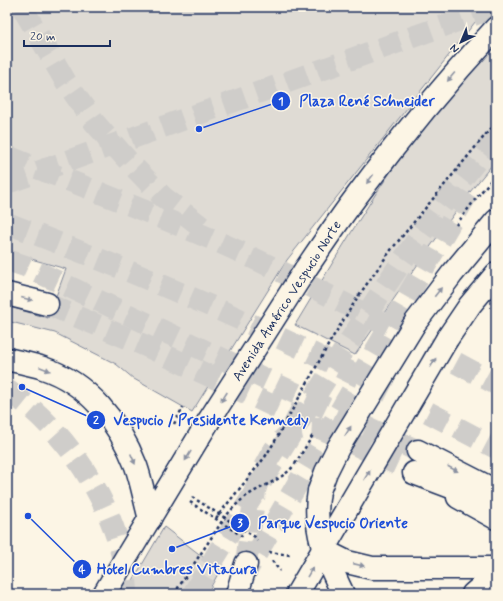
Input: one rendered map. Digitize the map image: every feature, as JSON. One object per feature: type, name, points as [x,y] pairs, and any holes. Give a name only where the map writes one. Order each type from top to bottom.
[{"type":"main road","name":"Avenida Américo Vespucio Norte","points":[[104,594],[208,422],[305,270],[355,198],[408,129],[464,62],[496,28]]},
{"type":"main road","points":[[343,594],[323,550],[317,518],[319,491],[326,472],[338,448],[415,323],[452,274],[496,221]]},
{"type":"main road","points":[[297,594],[448,339],[470,305],[496,274]]},
{"type":"main road","points":[[7,294],[47,304]]},
{"type":"main road","points":[[7,359],[43,368],[72,382],[93,397],[112,419],[128,448],[139,474],[150,519]]},
{"type":"main road","points":[[418,451],[496,491]]},
{"type":"main road","points":[[496,504],[411,471],[496,518]]},
{"type":"main road","points":[[323,550],[347,562],[372,568],[496,568]]},
{"type":"main road","points":[[237,594],[246,564]]},
{"type":"main road","points":[[473,594],[496,574]]},
{"type":"path","points":[[216,518],[265,457],[331,340],[359,295],[391,250],[496,122]]},
{"type":"path","points":[[174,594],[225,517],[234,507],[247,496],[287,474],[295,464]]},
{"type":"path","points":[[169,487],[225,517],[255,537],[259,542]]},
{"type":"path","points":[[169,487],[247,539]]},
{"type":"shaded area","points":[[7,7],[487,7],[287,260],[192,412],[134,379],[116,364],[55,333],[7,321],[7,306],[48,318],[66,269],[7,252]]},
{"type":"shaded area","points":[[496,35],[496,160],[470,192],[425,254],[355,355],[295,325],[354,227],[389,174],[433,114]]},
{"type":"shaded area","points":[[164,527],[220,570],[207,594],[125,594]]},
{"type":"tunnel","points":[[22,7],[66,82],[94,122],[131,164],[163,197],[202,227]]},
{"type":"tunnel","points":[[7,183],[496,7]]},
{"type":"tunnel","points":[[193,594],[254,493],[380,294],[447,198],[496,137]]},
{"type":"tunnel","points":[[7,156],[144,210],[225,245],[327,295],[496,384]]},
{"type":"tunnel","points":[[240,582],[469,191]]},
{"type":"tunnel","points":[[7,223],[154,282],[263,330],[349,372],[496,448]]},
{"type":"tunnel","points":[[7,260],[25,266],[418,451]]},
{"type":"tunnel","points":[[47,304],[146,346],[407,469]]},
{"type":"tunnel","points":[[7,390],[30,407],[52,428],[90,479],[105,507],[116,536],[124,565],[127,594]]},
{"type":"tunnel","points":[[246,564],[255,491],[265,465],[282,440],[289,434],[299,429],[321,428]]},
{"type":"place","name":"Plaza René Schneider","points":[[199,129]]},
{"type":"place","name":"Vespucio / Presidente Kennedy","points":[[22,387]]},
{"type":"place","name":"Hotel Cumbres Vitacura","points":[[28,516]]},
{"type":"place","name":"Parque Vespucio Oriente","points":[[172,549]]}]
